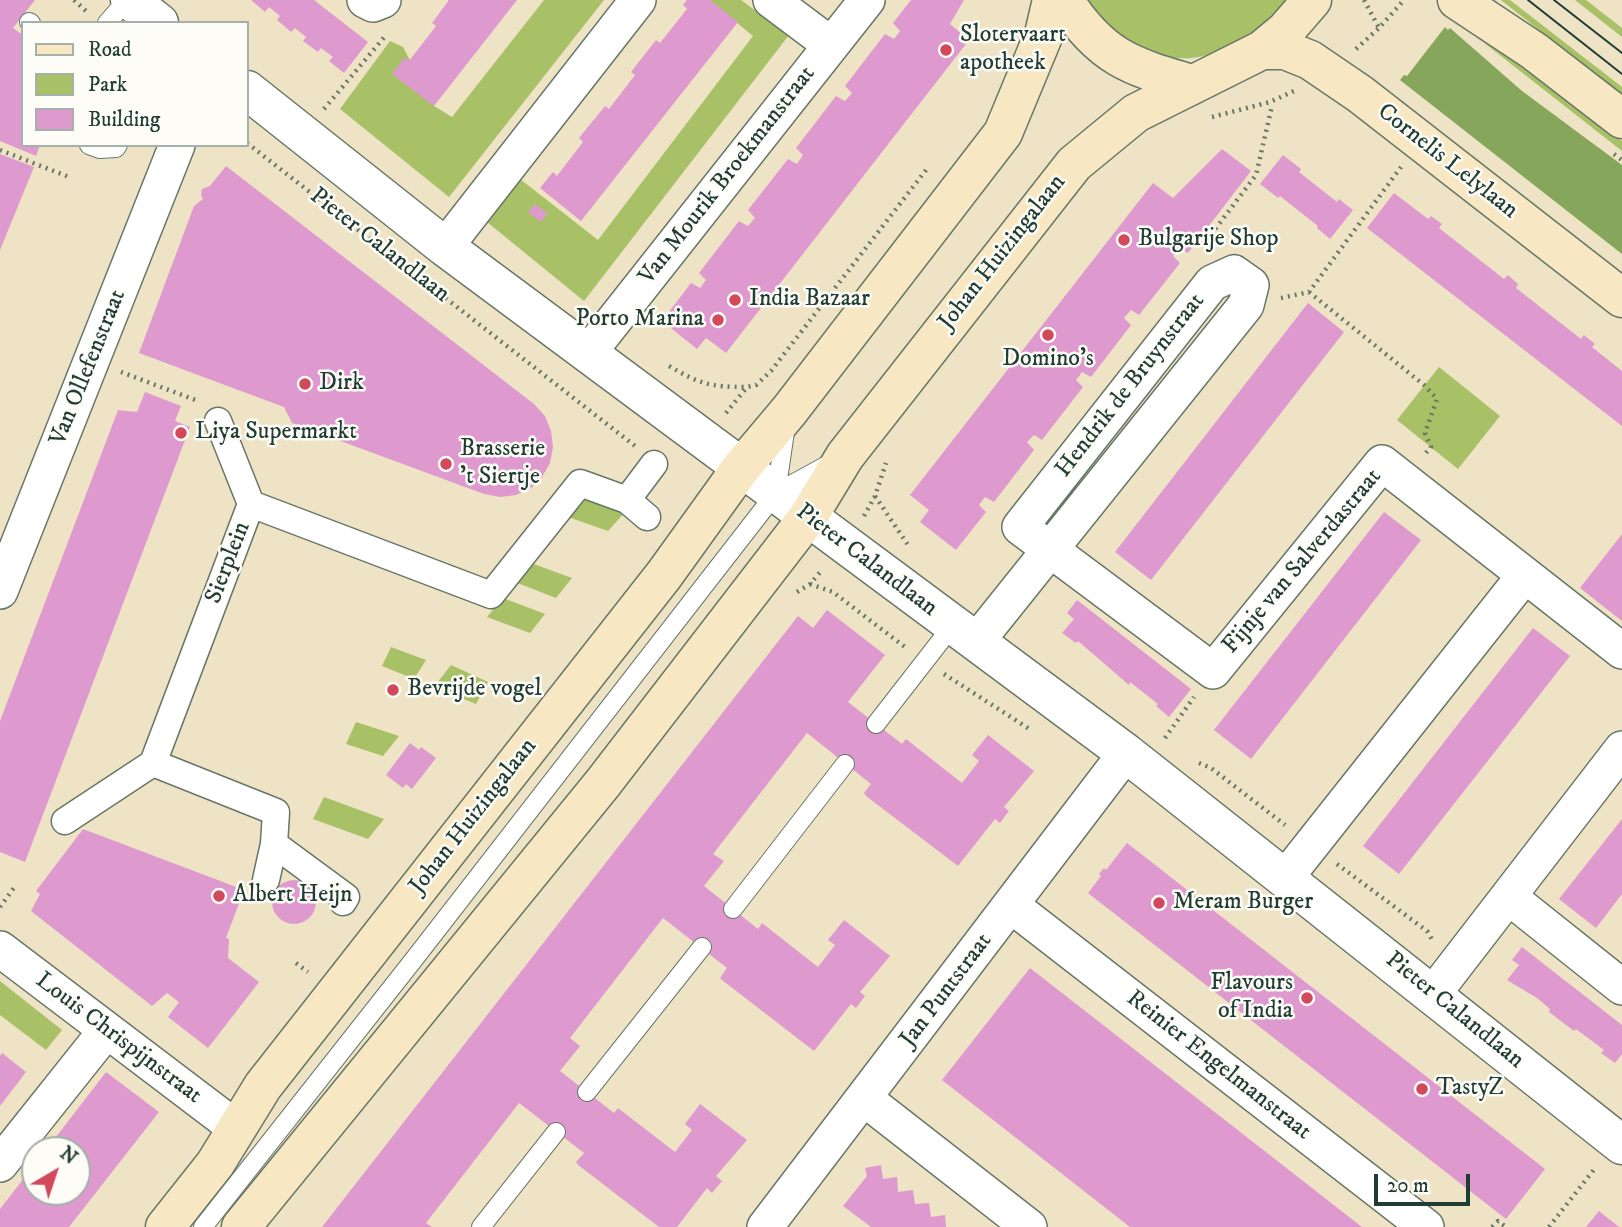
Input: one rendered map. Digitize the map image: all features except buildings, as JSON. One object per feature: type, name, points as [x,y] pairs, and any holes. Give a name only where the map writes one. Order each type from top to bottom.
[{"type":"main road","name":"Johan Huizingalaan","points":[[165,1227],[215,1164],[263,1086],[664,575],[741,468],[789,411],[1003,133],[1044,34],[1052,0]]},
{"type":"main road","points":[[1063,0],[1094,39],[1116,57],[1138,69],[1192,84]]},
{"type":"main road","name":"Johan Huizingalaan","points":[[240,1227],[603,783],[808,517],[845,456],[1074,164],[1136,113],[1262,50],[1286,30],[1312,0]]},
{"type":"main road","points":[[1459,1],[1534,51],[1622,120]]},
{"type":"main road","name":"Cornelis Lelylaan","points":[[1262,50],[1285,50],[1310,60],[1360,94],[1622,298]]},
{"type":"street","points":[[128,0],[156,21]]},
{"type":"street","points":[[365,0],[373,4],[383,0]]},
{"type":"street","name":"Pieter Calandlaan","points":[[445,247],[638,0]]},
{"type":"street","points":[[771,0],[831,45]]},
{"type":"street","name":"Van Mourik Broekmanstraat","points":[[589,352],[867,0]]},
{"type":"street","name":"Pieter Calandlaan","points":[[248,91],[445,247],[965,634],[1142,750],[1286,877],[1433,993],[1611,1154]]},
{"type":"street","name":"Van Ollefenstraat","points":[[0,591],[176,147]]},
{"type":"street","name":"Hendrik de Bruynstraat","points":[[965,634],[996,620],[1049,549],[1246,305],[1251,285],[1234,273],[1212,283],[1020,527],[1049,549]]},
{"type":"street","points":[[218,421],[251,504]]},
{"type":"street","name":"Fijnje van Salverdastraat","points":[[1049,549],[1213,671],[1382,463],[1622,651]]},
{"type":"street","name":"Sierplein","points":[[153,763],[251,504],[491,595],[580,483],[637,508],[654,464]]},
{"type":"street","points":[[1286,877],[1525,575]]},
{"type":"street","points":[[1433,993],[1622,749]]},
{"type":"street","name":"Jan Puntstraat","points":[[765,1227],[1012,905],[1142,750]]},
{"type":"street","points":[[65,821],[153,763],[276,812],[274,844],[266,880]]},
{"type":"street","points":[[274,844],[346,897],[343,902]]},
{"type":"street","points":[[1509,897],[1622,987]]},
{"type":"street","name":"Reinier Engelmanstraat","points":[[1012,905],[1425,1227]]},
{"type":"street","name":"Louis Chrispijnstraat","points":[[0,949],[236,1128]]},
{"type":"street","points":[[0,1164],[106,1031]]},
{"type":"street","points":[[865,1099],[1030,1227]]},
{"type":"lane","points":[[109,21],[128,0]]},
{"type":"lane","points":[[94,147],[117,147]]},
{"type":"lane","name":"Johan Huizingalaan","points":[[776,493],[789,411]]},
{"type":"lane","name":"Johan Huizingalaan","points":[[203,1227],[776,493],[845,456]]},
{"type":"lane","points":[[876,724],[965,634]]},
{"type":"lane","points":[[733,909],[845,764]]},
{"type":"lane","points":[[587,1092],[702,947]]},
{"type":"lane","points":[[481,1227],[556,1132]]},
{"type":"path","points":[[305,135],[393,27],[383,0]]},
{"type":"path","points":[[1364,0],[1380,28]]},
{"type":"path","points":[[1218,280],[1210,236],[1256,175],[1272,106]]},
{"type":"path","points":[[1246,305],[1309,292],[1420,141]]},
{"type":"path","name":"Pieter Calandlaan","points":[[248,144],[592,412],[654,464]]},
{"type":"path","points":[[0,150],[69,177]]},
{"type":"path","points":[[1309,292],[1424,385],[1437,399],[1425,433],[1431,447],[1403,480]]},
{"type":"path","points":[[92,361],[204,403],[218,421]]},
{"type":"path","points":[[1142,750],[1213,671]]},
{"type":"path","points":[[0,906],[16,885]]},
{"type":"path","points":[[1549,1227],[1611,1154]]},
{"type":"path","points":[[1492,1227],[1498,1221],[1506,1227]]},
{"type":"green space","points":[[544,0],[604,0],[449,197],[340,109],[390,41],[403,47],[434,106],[452,117]]},
{"type":"green space","points":[[709,0],[741,0],[789,35],[584,301],[487,222],[520,179],[598,240],[753,36]]},
{"type":"green space","points":[[1088,0],[1291,0],[1251,35],[1218,52],[1189,58],[1172,58],[1155,54],[1125,37],[1099,14]]},
{"type":"green space","points":[[1501,0],[1510,0],[1622,87],[1622,95]]},
{"type":"green space","points":[[1575,0],[1586,0],[1622,28],[1622,37]]},
{"type":"green space","points":[[1454,10],[1622,141],[1622,151],[1450,16]]},
{"type":"green space","points":[[1445,27],[1448,30],[1450,28],[1522,91],[1622,165],[1622,254],[1400,80],[1404,75],[1407,76]]},
{"type":"green space","points":[[1439,367],[1500,416],[1458,469],[1397,420]]},
{"type":"green space","points":[[585,497],[625,512],[608,531],[568,517]]},
{"type":"green space","points":[[531,563],[572,578],[556,598],[515,582]]},
{"type":"green space","points":[[503,598],[545,614],[530,633],[487,617]]},
{"type":"green space","points":[[391,647],[426,660],[414,679],[382,666]]},
{"type":"green space","points":[[451,665],[488,682],[476,704],[434,687]]},
{"type":"green space","points":[[356,722],[399,736],[383,756],[346,744]]},
{"type":"green space","points":[[324,797],[384,819],[368,839],[313,819]]},
{"type":"green space","points":[[0,981],[62,1030],[46,1050],[0,1015]]},
{"type":"tram line","points":[[1528,0],[1622,74]]},
{"type":"tram line","points":[[1554,0],[1622,53]]},
{"type":"place","name":"Slotervaart apotheek","points":[[946,50]]},
{"type":"place","name":"Bulgarije Shop","points":[[1124,240]]},
{"type":"place","name":"India Bazaar","points":[[735,300]]},
{"type":"place","name":"Porto Marina","points":[[718,320]]},
{"type":"place","name":"Domino's","points":[[1048,335]]},
{"type":"place","name":"Dirk","points":[[305,384]]},
{"type":"place","name":"Liya Supermarkt","points":[[181,433]]},
{"type":"place","name":"Brasserie 't Siertje","points":[[446,464]]},
{"type":"place","name":"Bevrijde vogel","points":[[393,690]]},
{"type":"place","name":"Albert Heijn","points":[[219,896]]},
{"type":"place","name":"Meram Burger","points":[[1159,903]]},
{"type":"place","name":"Flavours of India","points":[[1307,998]]},
{"type":"place","name":"TastyZ","points":[[1422,1089]]}]
